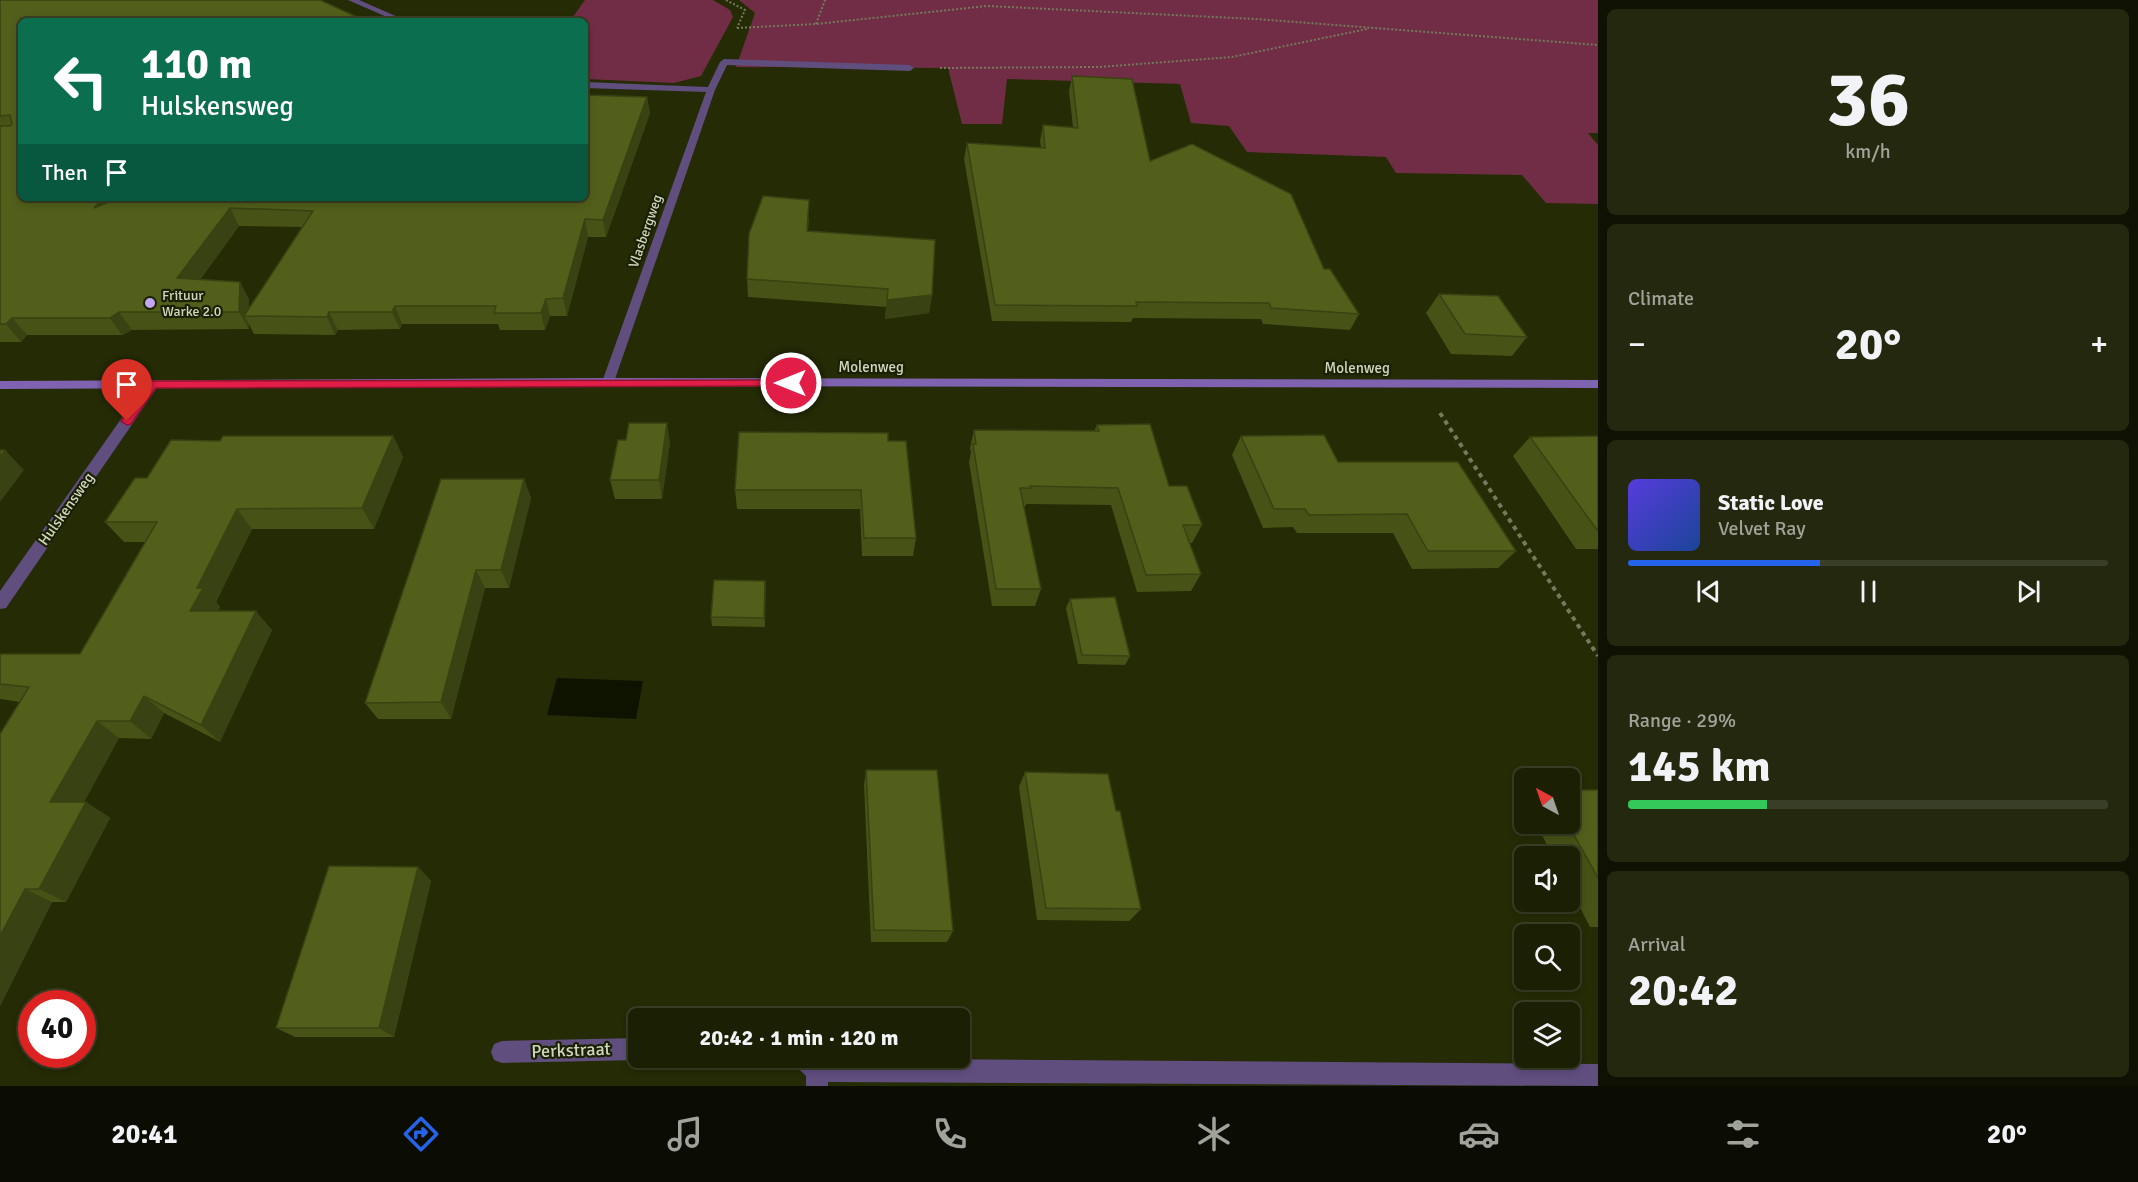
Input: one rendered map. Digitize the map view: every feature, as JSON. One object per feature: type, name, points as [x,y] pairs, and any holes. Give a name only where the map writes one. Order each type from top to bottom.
[{"type":"street","points":[[352,0],[396,18]]},
{"type":"street","name":"Vlasbergweg","points":[[608,382],[711,90],[724,62],[909,68]]},
{"type":"street","points":[[588,85],[711,90]]},
{"type":"street","name":"Molenweg","points":[[0,385],[608,382],[1598,384]]},
{"type":"street","name":"Hulskensweg","points":[[0,603],[152,385]]},
{"type":"street","name":"Perkstraat","points":[[502,1052],[628,1048]]},
{"type":"street","points":[[813,1071],[1598,1075]]},
{"type":"path","points":[[726,0],[745,10],[737,28],[816,24],[987,6],[1374,27],[1598,45]]},
{"type":"path","points":[[816,24],[825,0]]},
{"type":"path","points":[[909,68],[1099,67],[1232,57],[1374,27]]},
{"type":"path","points":[[1422,385],[1598,656]]},
{"type":"shaded area","points":[[585,0],[713,0],[730,10],[733,17],[701,76],[674,83],[588,79],[588,18],[572,18]]},
{"type":"shaded area","points":[[739,0],[1598,0],[1598,133],[1588,133],[1598,145],[1598,204],[1546,203],[1522,175],[1396,173],[1386,157],[1247,152],[1229,126],[1191,123],[1180,84],[1007,79],[1002,124],[962,124],[948,68],[736,67],[755,13]]},
{"type":"shaded area","points":[[557,678],[643,681],[636,719],[547,715]]},
{"type":"building","points":[[0,0],[320,0],[359,18],[18,18],[18,201],[100,201],[94,208],[111,201],[588,201],[588,95],[647,97],[603,220],[585,219],[563,298],[546,299],[541,313],[494,313],[496,306],[395,306],[392,312],[329,312],[327,317],[244,316],[313,211],[230,208],[177,278],[240,282],[239,312],[119,312],[110,318],[12,318],[6,324],[0,324],[0,126],[12,124],[10,115],[0,116]]},
{"type":"building","points":[[1072,76],[1132,79],[1150,161],[1192,144],[1291,194],[1324,269],[1330,269],[1359,314],[1271,308],[1269,303],[1136,302],[1137,306],[995,305],[967,143],[1045,148],[1043,125],[1078,128]]},
{"type":"building","points":[[763,196],[809,200],[807,231],[935,240],[932,295],[887,300],[888,289],[747,279],[749,234]]},
{"type":"building","points":[[1439,294],[1498,296],[1527,337],[1465,334]]},
{"type":"building","points":[[629,423],[667,423],[659,480],[610,480],[618,440],[626,440]]},
{"type":"building","points":[[1150,424],[1169,486],[1187,486],[1202,525],[1183,525],[1201,574],[1146,575],[1118,488],[1030,486],[1031,488],[1020,488],[1041,589],[996,589],[973,444],[976,444],[974,430],[1099,431],[1097,425]]},
{"type":"building","points":[[739,432],[888,433],[888,441],[906,441],[916,538],[864,538],[861,490],[735,490]]},
{"type":"building","points":[[1324,435],[1338,462],[1458,462],[1516,551],[1428,551],[1407,514],[1309,515],[1305,509],[1274,509],[1241,436]]},
{"type":"building","points":[[223,436],[393,436],[362,508],[237,509],[197,588],[203,588],[190,611],[256,611],[201,725],[144,696],[130,721],[97,721],[50,802],[86,802],[39,889],[25,889],[0,936],[0,734],[29,687],[0,684],[0,654],[80,654],[157,522],[105,522],[135,478],[147,478],[171,440],[220,441]]},
{"type":"building","points":[[1598,436],[1598,530],[1597,530],[1530,437]]},
{"type":"building","points":[[441,479],[524,479],[501,570],[476,570],[441,702],[365,703]]},
{"type":"building","points":[[714,580],[765,581],[764,618],[711,617]]},
{"type":"building","points":[[1115,597],[1130,656],[1082,655],[1070,599]]},
{"type":"building","points":[[866,770],[937,770],[953,931],[874,930]]},
{"type":"building","points":[[1025,772],[1108,774],[1116,811],[1120,811],[1141,909],[1046,908]]},
{"type":"building","points":[[1580,790],[1598,790],[1598,878],[1574,834],[1580,834]]},
{"type":"building","points":[[329,866],[418,867],[379,1028],[276,1028]]},
{"type":"place","name":"Frituur Warke 2.0","points":[[150,303]]},
{"type":"route","points":[[127,421],[152,385],[791,383]]}]
